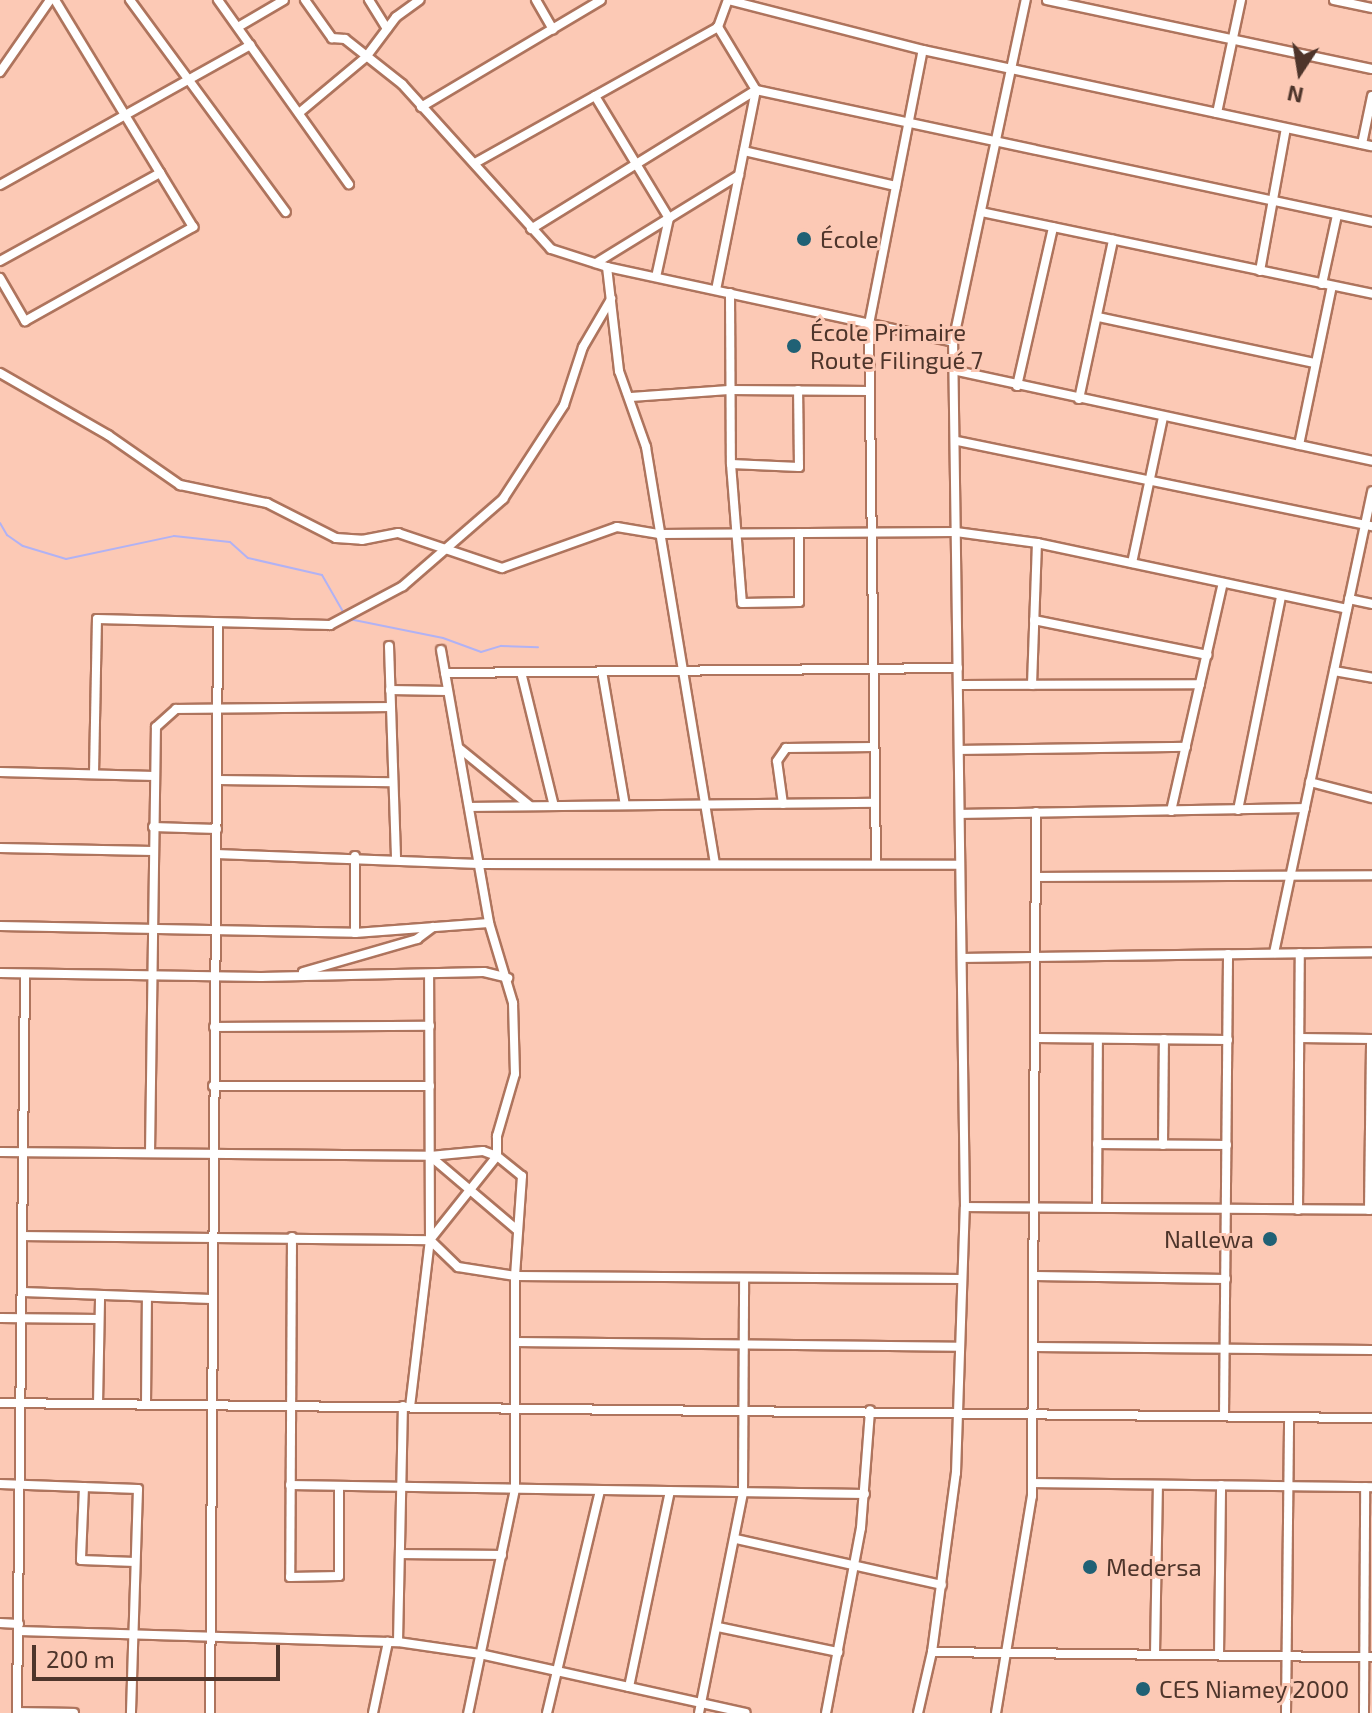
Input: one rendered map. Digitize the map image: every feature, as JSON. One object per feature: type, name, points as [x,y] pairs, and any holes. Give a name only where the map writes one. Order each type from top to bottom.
[{"type":"street","points":[[0,72],[53,0],[193,227],[25,321],[0,278]]},
{"type":"street","points":[[130,0],[286,212]]},
{"type":"street","points":[[218,0],[349,184]]},
{"type":"street","points":[[238,27],[284,0]]},
{"type":"street","points":[[305,0],[332,38],[345,39],[402,84],[551,249],[607,267],[953,342]]},
{"type":"street","points":[[369,0],[387,29]]},
{"type":"street","points":[[299,113],[366,57],[387,29],[419,0]]},
{"type":"street","points":[[536,0],[553,29]]},
{"type":"street","points":[[421,107],[601,0]]},
{"type":"street","points":[[475,163],[718,27],[728,0],[923,50],[1372,146]]},
{"type":"street","points":[[918,1713],[932,1652],[956,1473],[965,1207],[964,958],[958,865],[961,814],[956,532],[957,371],[953,342],[1026,0]]},
{"type":"street","points":[[1047,0],[1372,69]]},
{"type":"street","points":[[1217,113],[1241,0]]},
{"type":"street","points":[[1334,0],[1372,8]]},
{"type":"street","points":[[716,290],[756,90],[718,27]]},
{"type":"street","points":[[0,185],[250,45]]},
{"type":"street","points":[[876,864],[869,324],[923,50]]},
{"type":"street","points":[[531,229],[756,90],[1372,222]]},
{"type":"street","points":[[595,96],[669,218],[656,277]]},
{"type":"street","points":[[1362,144],[1372,96]]},
{"type":"street","points":[[1260,271],[1286,128]]},
{"type":"street","points":[[744,151],[896,186]]},
{"type":"street","points":[[0,261],[160,173]]},
{"type":"street","points":[[596,263],[739,175]]},
{"type":"street","points":[[981,212],[1372,294]]},
{"type":"street","points":[[1322,284],[1337,215]]},
{"type":"street","points":[[1017,386],[1053,227]]},
{"type":"street","points":[[1079,399],[1113,240]]},
{"type":"street","points":[[607,267],[619,371],[631,397],[646,447],[715,863]]},
{"type":"street","points":[[1299,445],[1332,286]]},
{"type":"street","points":[[730,293],[731,464],[742,603],[799,602],[799,533]]},
{"type":"street","points":[[94,774],[97,619],[330,625],[403,586],[503,499],[564,405],[583,347],[611,299]]},
{"type":"street","points":[[1098,317],[1315,363]]},
{"type":"street","points":[[957,371],[1372,461]]},
{"type":"street","points":[[0,373],[108,435],[180,485],[267,503],[336,538],[362,540],[398,533],[502,568],[611,527],[659,534],[956,532],[1037,543],[1347,609]]},
{"type":"street","points":[[631,397],[729,390],[870,391]]},
{"type":"street","points":[[731,464],[799,467],[798,390]]},
{"type":"street","points":[[1132,563],[1163,417]]},
{"type":"street","points":[[957,441],[1368,526]]},
{"type":"street","points":[[1274,953],[1349,599],[1368,526],[1372,491]]},
{"type":"street","points":[[1032,685],[1037,543]]},
{"type":"street","points":[[1171,811],[1223,583]]},
{"type":"street","points":[[1238,810],[1281,596]]},
{"type":"street","points":[[1349,599],[1372,604]]},
{"type":"street","points":[[1034,620],[1207,655]]},
{"type":"street","points":[[210,1713],[211,1238],[218,623]]},
{"type":"street","points":[[389,646],[396,857]]},
{"type":"street","points":[[430,1240],[466,1188],[497,1156],[497,1136],[515,1074],[508,978],[489,923],[441,650]]},
{"type":"street","points":[[445,673],[958,668]]},
{"type":"street","points":[[602,671],[625,805]]},
{"type":"street","points":[[1334,671],[1372,678]]},
{"type":"street","points":[[521,672],[554,806]]},
{"type":"street","points":[[960,685],[1200,684]]},
{"type":"street","points":[[390,690],[448,691]]},
{"type":"street","points":[[150,1153],[156,727],[176,709],[390,707]]},
{"type":"street","points":[[458,747],[529,806]]},
{"type":"street","points":[[783,804],[777,761],[786,748],[874,747]]},
{"type":"street","points":[[960,750],[1186,747]]},
{"type":"street","points":[[0,772],[155,776]]},
{"type":"street","points":[[218,780],[393,782]]},
{"type":"street","points":[[1310,782],[1372,798]]},
{"type":"street","points":[[469,807],[875,803]]},
{"type":"street","points":[[961,814],[1305,808]]},
{"type":"street","points":[[996,1713],[1010,1653],[1033,1483],[1038,955],[1036,812]]},
{"type":"street","points":[[153,827],[217,829]]},
{"type":"street","points":[[0,848],[153,851]]},
{"type":"street","points":[[216,854],[396,857],[479,864],[958,865]]},
{"type":"street","points":[[355,856],[355,933]]},
{"type":"street","points":[[1036,877],[1291,873],[1372,875]]},
{"type":"street","points":[[0,926],[355,933],[489,923]]},
{"type":"street","points":[[291,976],[417,939],[433,927]]},
{"type":"street","points":[[964,958],[1372,952]]},
{"type":"street","points":[[1298,1210],[1300,953]]},
{"type":"street","points":[[1224,1416],[1228,954]]},
{"type":"street","points":[[0,973],[215,977],[429,976],[484,972],[508,978]]},
{"type":"street","points":[[25,974],[18,1713],[74,1713]]},
{"type":"street","points":[[398,1642],[406,1406],[430,1240],[429,976]]},
{"type":"street","points":[[214,1027],[430,1026]]},
{"type":"street","points":[[1037,1038],[1228,1040]]},
{"type":"street","points":[[965,1207],[1371,1210],[1371,1039],[1300,1038]]},
{"type":"street","points":[[1097,1207],[1098,1039]]},
{"type":"street","points":[[1163,1145],[1164,1039]]},
{"type":"street","points":[[213,1086],[430,1086]]},
{"type":"street","points":[[1097,1144],[1227,1145]]},
{"type":"street","points":[[0,1152],[430,1156],[483,1151],[497,1156],[522,1176],[516,1229],[515,1489],[468,1713]]},
{"type":"street","points":[[430,1156],[516,1229]]},
{"type":"street","points":[[23,1236],[430,1240],[458,1267],[515,1276],[962,1279]]},
{"type":"street","points":[[292,1237],[290,1577],[335,1578],[339,1486]]},
{"type":"street","points":[[1035,1276],[1226,1279]]},
{"type":"street","points":[[700,1708],[743,1492],[744,1278]]},
{"type":"street","points":[[23,1292],[211,1299]]},
{"type":"street","points":[[98,1404],[100,1295]]},
{"type":"street","points":[[146,1405],[147,1297]]},
{"type":"street","points":[[0,1318],[99,1319]]},
{"type":"street","points":[[515,1342],[959,1347]]},
{"type":"street","points":[[1034,1347],[1372,1350]]},
{"type":"street","points":[[0,1403],[870,1410],[1372,1418]]},
{"type":"street","points":[[826,1713],[865,1494],[870,1410]]},
{"type":"street","points":[[1286,1713],[1289,1417]]},
{"type":"street","points":[[1033,1483],[1369,1487],[1368,1657],[1364,1713]]},
{"type":"street","points":[[0,1484],[138,1489],[131,1713]]},
{"type":"street","points":[[290,1485],[865,1494]]},
{"type":"street","points":[[1155,1654],[1158,1485]]},
{"type":"street","points":[[1219,1655],[1221,1485]]},
{"type":"street","points":[[84,1487],[81,1560],[135,1562]]},
{"type":"street","points":[[547,1713],[600,1490]]},
{"type":"street","points":[[629,1687],[670,1491]]},
{"type":"street","points":[[736,1539],[942,1585]]},
{"type":"street","points":[[400,1554],[502,1555]]},
{"type":"street","points":[[0,1623],[19,1628],[133,1635],[398,1642],[480,1654],[629,1687],[700,1708],[746,1713]]},
{"type":"street","points":[[718,1627],[838,1652]]},
{"type":"street","points":[[373,1713],[388,1642]]},
{"type":"street","points":[[932,1652],[1368,1657]]},
{"type":"waterway","points":[[0,523],[7,535],[23,546],[66,559],[174,536],[230,542],[248,558],[322,575],[345,615]]},
{"type":"waterway","points":[[349,619],[443,638],[481,652],[501,646],[538,647]]},
{"type":"place","name":"École","points":[[804,239]]},
{"type":"place","name":"École Primaire Route Filingué 7","points":[[794,346]]},
{"type":"place","name":"Nallewa","points":[[1270,1239]]},
{"type":"place","name":"Medersa","points":[[1090,1567]]},
{"type":"place","name":"CES Niamey 2000","points":[[1143,1689]]}]
